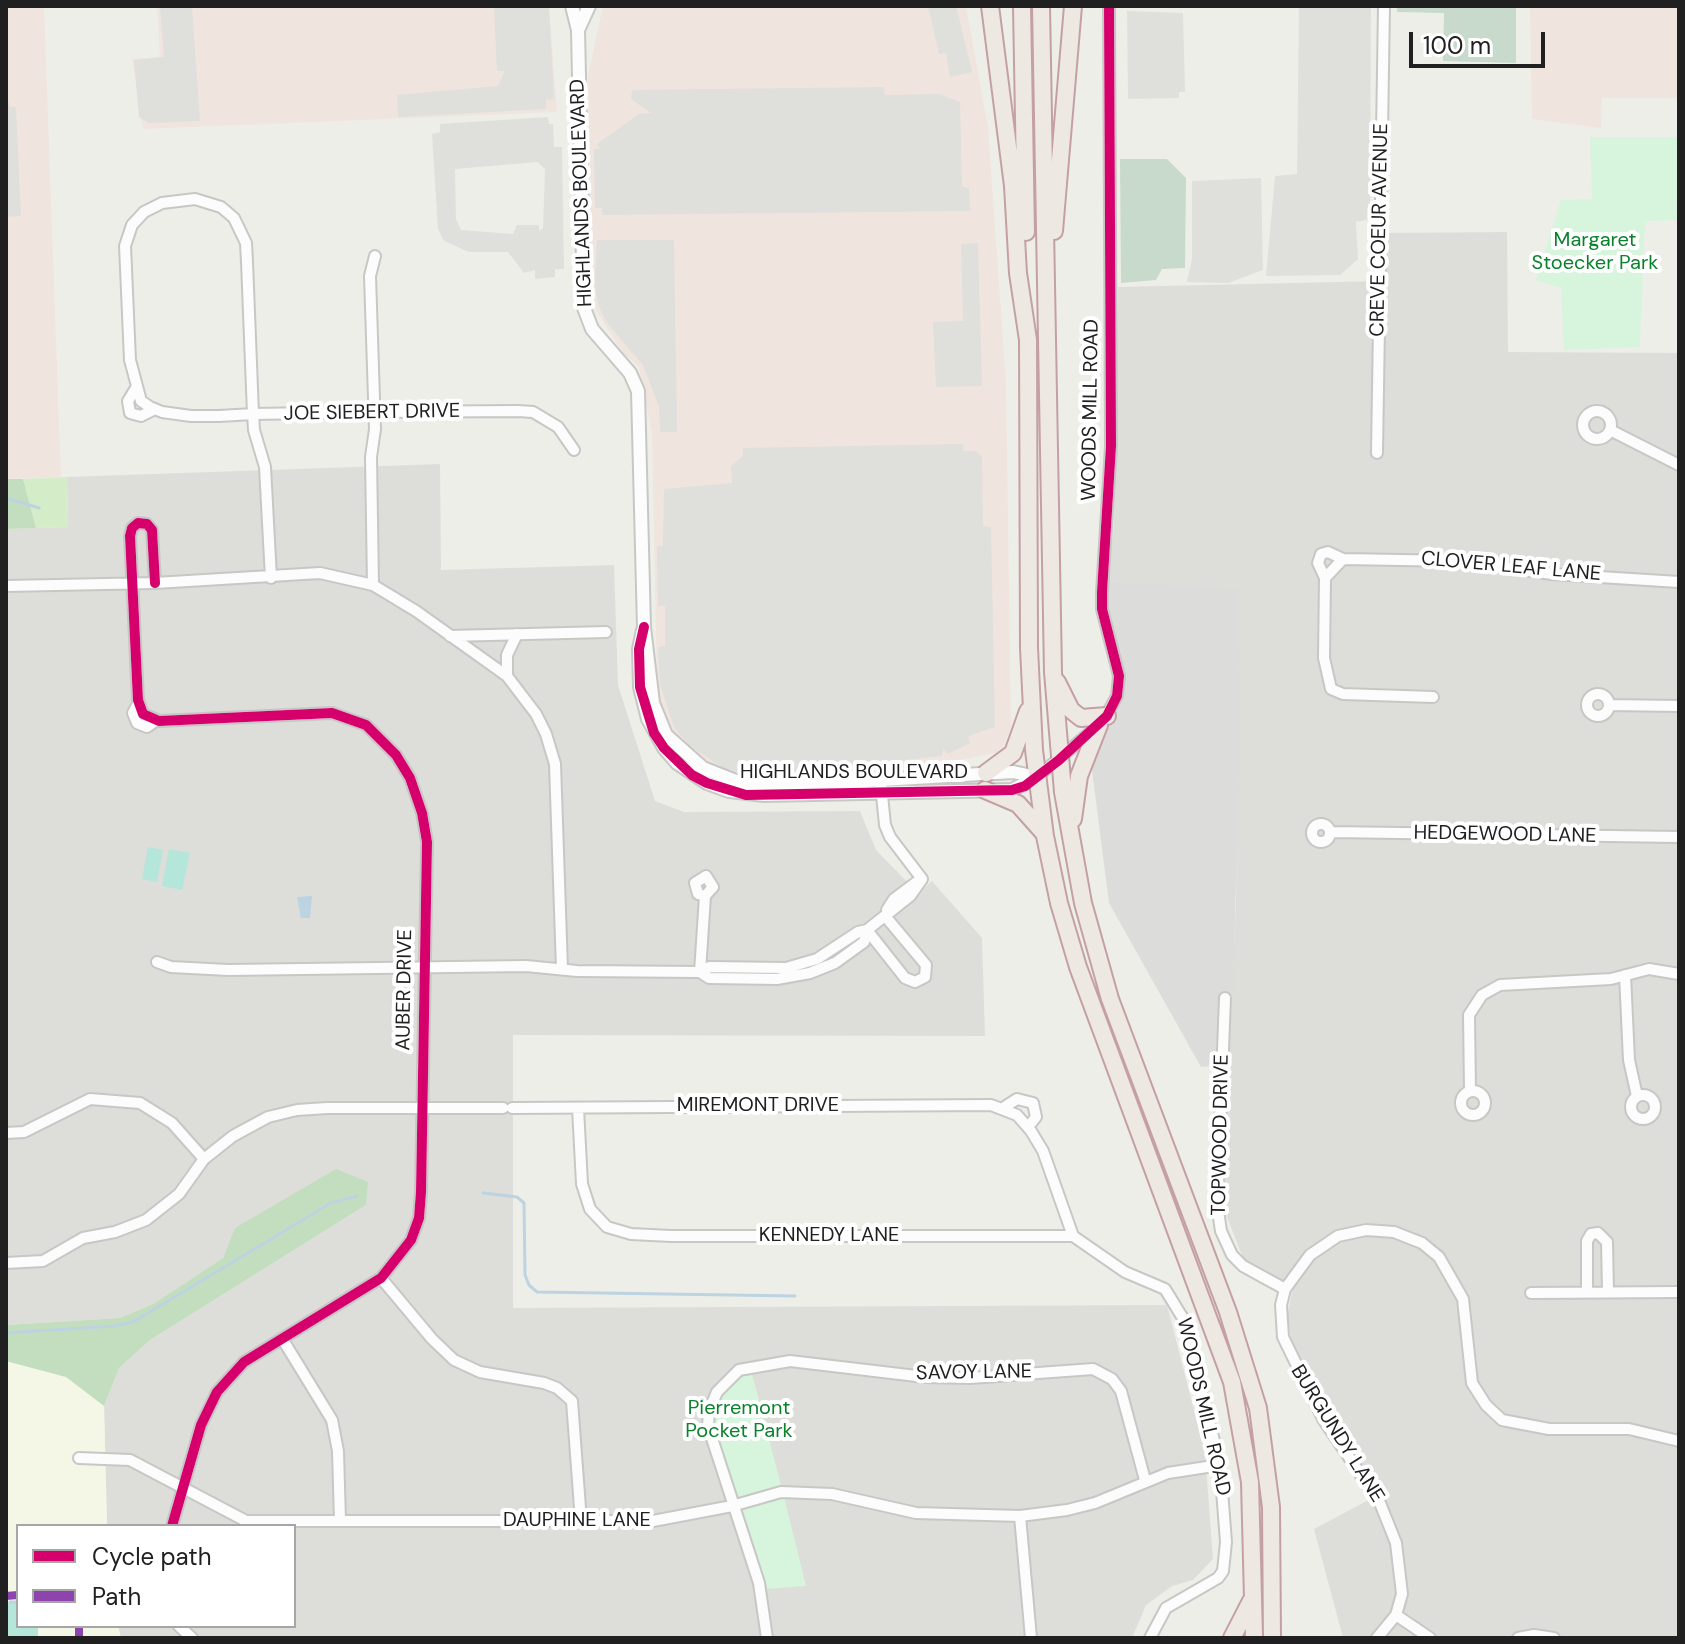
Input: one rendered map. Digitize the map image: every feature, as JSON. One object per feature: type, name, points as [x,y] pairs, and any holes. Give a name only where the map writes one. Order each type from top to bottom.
[{"type":"highway","points":[[990,6],[1013,186],[1018,273],[1025,303]]},
{"type":"highway","points":[[1022,6],[1031,701],[1045,836],[1059,903],[1078,967],[1232,1382],[1250,1482],[1254,1638]]},
{"type":"highway","points":[[1041,6],[1053,672],[1063,792],[1089,925],[1117,1020],[1250,1375],[1268,1474],[1272,1638]]},
{"type":"highway","points":[[1046,312],[1073,6]]},
{"type":"highway","points":[[1053,672],[1071,710],[1081,718],[1103,720],[1079,776],[1071,841]]},
{"type":"highway","points":[[1031,701],[1013,753],[986,781],[1032,815],[1045,836]]},
{"type":"highway","points":[[1037,777],[1063,792]]},
{"type":"highway","points":[[1232,1638],[1253,1596]]},
{"type":"highway","points":[[1272,1619],[1286,1638]]},
{"type":"street","name":"HIGHLANDS BOULEVARD","points":[[572,6],[578,30],[584,308],[592,329],[630,373],[638,391],[644,627],[639,649],[643,705],[664,748],[692,775],[746,795],[986,781],[1012,790],[1037,777]]},
{"type":"street","name":"HIGHLANDS BOULEVARD","points":[[578,30],[589,6]]},
{"type":"street","name":"WOODS MILL ROAD","points":[[1103,720],[1117,696],[1119,676],[1102,601],[1111,431],[1109,6]]},
{"type":"street","name":"CREVE COEUR AVENUE","points":[[1377,453],[1384,6]]},
{"type":"street","points":[[136,388],[130,360],[127,235],[144,212],[162,203],[207,201],[234,218],[246,243],[253,414],[265,467],[271,578]]},
{"type":"street","points":[[373,585],[371,457],[374,412],[370,276],[375,256]]},
{"type":"street","name":"JOE SIEBERT DRIVE","points":[[136,388],[141,401],[176,415],[533,412],[558,427],[574,450]]},
{"type":"street","name":"JOE SIEBERT DRIVE","points":[[136,388],[128,401],[130,413],[141,416],[155,409]]},
{"type":"street","points":[[1610,430],[1679,465]]},
{"type":"street","name":"AUBER DRIVE","points":[[155,583],[152,530],[147,524],[138,523],[130,531],[139,702],[143,714],[157,720],[332,713],[366,725],[381,739],[410,778],[422,813],[427,842],[419,1218],[403,1255],[381,1278],[244,1362],[217,1392],[201,1425],[173,1524]]},
{"type":"street","name":"CLOVER LEAF LANE","points":[[1433,697],[1343,694],[1331,689],[1324,658],[1325,578],[1318,563],[1321,554],[1328,552],[1343,559],[1459,561],[1552,574],[1679,582]]},
{"type":"street","points":[[1325,578],[1343,559]]},
{"type":"street","points":[[6,586],[133,584],[320,573],[373,585],[450,636],[507,676],[536,714],[555,764],[562,969]]},
{"type":"street","points":[[450,636],[606,632]]},
{"type":"street","points":[[507,676],[507,655],[517,634]]},
{"type":"street","points":[[1609,705],[1679,706]]},
{"type":"street","points":[[1037,777],[1103,720]]},
{"type":"street","points":[[157,962],[171,967],[228,970],[526,966],[700,972],[709,978],[777,979],[810,973],[835,963],[864,942],[867,930],[885,916],[894,899],[922,879],[890,837],[881,786]]},
{"type":"street","name":"HEDGEWOOD LANE","points":[[1330,832],[1679,837]]},
{"type":"street","points":[[700,972],[705,896]]},
{"type":"street","points":[[867,930],[905,978],[915,982],[925,977],[926,965],[885,916]]},
{"type":"street","points":[[1470,1091],[1467,1057],[1469,1015],[1474,1005],[1491,989],[1508,983],[1597,980],[1649,969],[1679,974]]},
{"type":"street","points":[[1625,975],[1629,1060],[1637,1096]]},
{"type":"street","name":"TOPWOOD DRIVE","points":[[1225,998],[1217,1189],[1221,1231],[1232,1255],[1243,1266],[1285,1289]]},
{"type":"street","points":[[6,1133],[24,1132],[90,1099],[140,1103],[172,1123],[204,1159]]},
{"type":"street","name":"MIREMONT DRIVE","points":[[1003,1108],[1017,1099],[1033,1103],[1036,1117],[1028,1127]]},
{"type":"street","name":"MIREMONT DRIVE","points":[[6,1263],[43,1261],[83,1238],[136,1226],[179,1194],[204,1159],[233,1136],[268,1117],[297,1110],[968,1105],[1003,1108],[1028,1127],[1043,1151],[1073,1236]]},
{"type":"street","name":"KENNEDY LANE","points":[[578,1108],[582,1184],[590,1209],[607,1227],[631,1234],[1073,1236]]},
{"type":"street","points":[[1285,1289],[1310,1255],[1338,1236],[1366,1230],[1409,1236],[1439,1257],[1458,1285],[1463,1299],[1472,1383],[1486,1405],[1502,1420],[1549,1429],[1629,1429],[1679,1441]]},
{"type":"street","points":[[1587,1292],[1587,1241],[1591,1234],[1598,1233],[1607,1242],[1608,1292]]},
{"type":"street","name":"WOODS MILL ROAD","points":[[1073,1236],[1125,1272],[1165,1289],[1184,1320],[1220,1465],[1226,1510],[1223,1571],[1198,1592],[1166,1608],[1150,1638]]},
{"type":"street","points":[[381,1278],[432,1339],[454,1360],[480,1372],[544,1383],[557,1388],[572,1401],[581,1521]]},
{"type":"street","name":"BURGUNDY LANE","points":[[1285,1289],[1281,1321],[1290,1358],[1323,1419],[1388,1518],[1399,1554],[1402,1594],[1396,1615]]},
{"type":"street","points":[[1531,1293],[1679,1292]]},
{"type":"street","points":[[283,1340],[332,1420],[338,1451],[340,1521]]},
{"type":"street","name":"SAVOY LANE","points":[[732,1506],[708,1426],[713,1399],[729,1377],[751,1365],[790,1361],[955,1377],[1093,1369],[1112,1379],[1121,1391],[1145,1480]]},
{"type":"street","name":"DAUPHINE LANE","points":[[79,1458],[130,1460],[246,1521],[653,1521],[732,1506],[781,1492],[832,1494],[916,1513],[1020,1516],[1095,1503],[1145,1480],[1220,1465]]},
{"type":"street","points":[[732,1506],[759,1583],[767,1638]]},
{"type":"street","points":[[1020,1516],[1031,1638]]},
{"type":"street","points":[[1377,1638],[1396,1615],[1430,1638]]},
{"type":"street","points":[[1518,1638],[1534,1635],[1554,1638]]},
{"type":"shaded area","points":[[6,6],[44,6],[61,477],[6,479]]},
{"type":"shaded area","points":[[157,6],[549,6],[557,112],[143,129],[132,59],[160,57]]},
{"type":"shaded area","points":[[160,6],[192,6],[200,121],[149,123],[139,117],[134,60],[164,57]]},
{"type":"shaded area","points":[[494,6],[549,6],[554,99],[546,100],[546,109],[398,117],[397,95],[498,86],[505,71],[497,71]]},
{"type":"shaded area","points":[[603,6],[966,6],[988,127],[1006,382],[1011,728],[1001,752],[959,760],[807,776],[751,777],[717,772],[685,750],[663,716],[657,687],[652,433],[639,367],[623,353],[592,304],[588,75]]},
{"type":"shaded area","points":[[928,6],[956,6],[972,72],[950,77],[946,53],[939,54]]},
{"type":"shaded area","points":[[1299,6],[1371,6],[1370,219],[1356,222],[1358,259],[1340,275],[1266,276],[1275,176],[1297,174]]},
{"type":"shaded area","points":[[1397,6],[1516,6],[1516,63],[1443,61],[1444,13],[1397,12]]},
{"type":"shaded area","points":[[1530,6],[1679,6],[1679,98],[1602,98],[1601,128],[1532,119]]},
{"type":"shaded area","points":[[1127,11],[1183,13],[1185,92],[1179,92],[1179,98],[1128,99]]},
{"type":"shaded area","points":[[884,87],[885,95],[939,94],[960,102],[962,187],[969,188],[970,211],[602,215],[602,208],[595,208],[594,149],[600,149],[597,144],[639,114],[651,113],[631,99],[632,90]]},
{"type":"shaded area","points":[[6,94],[10,107],[16,107],[21,216],[6,217]]},
{"type":"shaded area","points":[[548,117],[549,124],[553,124],[554,147],[562,147],[564,269],[555,269],[555,277],[535,279],[535,270],[524,273],[508,252],[469,252],[444,241],[438,229],[432,134],[440,132],[440,124]],"holes":[[[538,162],[545,169],[543,228],[539,231],[539,225],[517,225],[513,234],[461,230],[456,219],[455,169]]]},
{"type":"shaded area","points":[[1120,159],[1167,159],[1186,178],[1185,268],[1162,269],[1156,280],[1121,283]]},
{"type":"shaded area","points":[[1261,178],[1263,270],[1228,283],[1187,282],[1192,259],[1192,181]]},
{"type":"shaded area","points":[[1507,232],[1508,352],[1679,353],[1679,1638],[1343,1638],[1314,1529],[1378,1495],[1335,1431],[1294,1354],[1287,1317],[1293,1288],[1259,1273],[1243,1258],[1227,1217],[1224,1174],[1236,900],[1238,591],[1108,581],[1114,523],[1118,287],[1381,281],[1384,233]]},
{"type":"shaded area","points":[[597,240],[674,240],[677,432],[660,432],[659,407],[643,365],[607,323],[599,307],[595,287]]},
{"type":"shaded area","points":[[978,243],[982,386],[936,387],[933,322],[963,321],[961,244]]},
{"type":"shaded area","points":[[963,444],[963,451],[976,451],[982,457],[983,526],[991,527],[995,727],[968,736],[970,743],[948,754],[943,748],[942,756],[797,771],[774,771],[773,765],[763,764],[745,767],[744,773],[740,773],[723,768],[689,745],[674,727],[660,684],[658,647],[665,646],[665,606],[658,606],[657,546],[663,546],[664,489],[732,483],[731,466],[743,456],[743,448]]},
{"type":"shaded area","points":[[440,464],[441,570],[614,565],[618,685],[655,801],[684,812],[860,811],[876,850],[918,893],[932,881],[982,938],[985,1036],[513,1035],[513,1308],[1167,1305],[1205,1453],[1213,1559],[1193,1580],[1172,1586],[1146,1605],[1132,1638],[121,1638],[118,1628],[296,1628],[296,1524],[107,1524],[104,1406],[119,1368],[150,1340],[366,1205],[236,1228],[223,1258],[153,1304],[120,1318],[6,1325],[6,529],[68,527],[67,477]]},
{"type":"shaded area","points":[[1108,581],[1238,590],[1239,763],[1233,996],[1220,995],[1215,1066],[1201,1067],[1109,903],[1091,763],[1097,742],[1116,713],[1125,687],[1108,613]]},
{"type":"shaded area","points":[[148,847],[163,850],[157,882],[142,879]]},
{"type":"shaded area","points":[[169,849],[190,853],[182,890],[162,886]]},
{"type":"shaded area","points":[[312,896],[310,918],[301,918],[297,897]]},
{"type":"shaded area","points":[[6,1361],[66,1377],[104,1406],[107,1524],[16,1524],[16,1628],[118,1628],[121,1638],[6,1638]]},
{"type":"shaded area","points":[[6,1603],[16,1603],[16,1628],[38,1628],[38,1638],[6,1638]]},
{"type":"green space","name":"Margaret Stoecker Park","points":[[1590,137],[1679,137],[1679,220],[1645,221],[1640,347],[1564,350],[1561,288],[1536,280],[1561,200],[1592,199]]},
{"type":"green space","points":[[67,477],[68,527],[36,528],[23,479]]},
{"type":"green space","points":[[6,479],[23,479],[36,528],[6,529]]},
{"type":"green space","points":[[336,1169],[368,1182],[366,1205],[150,1340],[119,1368],[104,1406],[66,1377],[6,1361],[6,1325],[120,1318],[153,1304],[223,1258],[235,1228]]},
{"type":"green space","name":"Pierremont Pocket Park","points":[[751,1370],[806,1586],[765,1589],[714,1426],[714,1413],[724,1391]]},
{"type":"waterway","points":[[6,498],[39,508]]},
{"type":"waterway","points":[[483,1193],[517,1197],[524,1203],[525,1275],[529,1285],[537,1292],[795,1296]]},
{"type":"waterway","points":[[6,1333],[133,1322],[331,1203],[357,1196]]},
{"type":"waterway","points":[[10,1602],[16,1602]]},
{"type":"marked path","points":[[6,1596],[16,1595]]},
{"type":"marked path","points":[[79,1628],[79,1638]]},
{"type":"cycle path","points":[[644,627],[639,649],[640,687],[654,733],[664,748],[692,775],[746,795],[1012,790],[1025,786],[1059,760],[1107,716],[1117,696],[1119,676],[1102,609],[1111,446],[1109,6]]},
{"type":"cycle path","points":[[155,583],[152,530],[147,524],[138,523],[132,528],[130,536],[138,700],[143,714],[159,721],[332,713],[366,725],[396,755],[410,778],[422,813],[427,842],[421,1192],[419,1218],[411,1240],[381,1278],[244,1362],[217,1392],[201,1425],[173,1524]]}]
